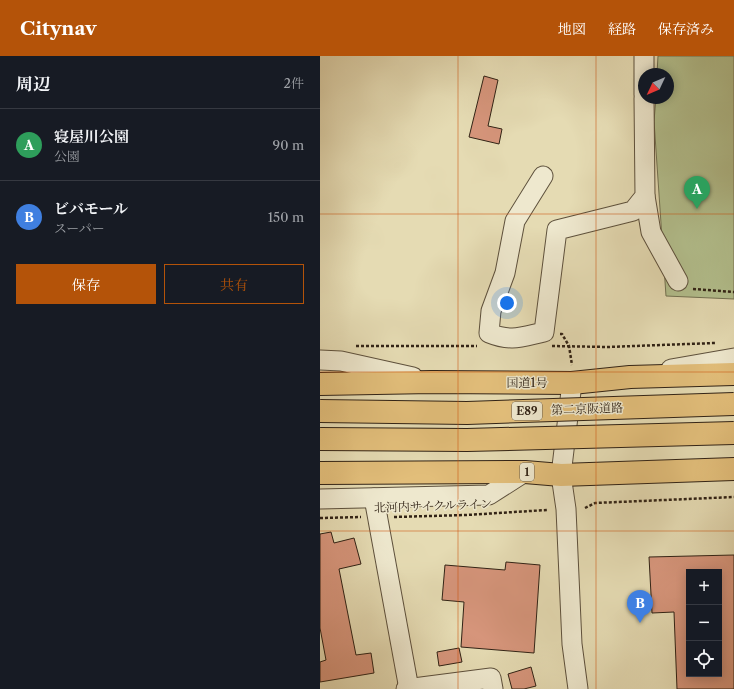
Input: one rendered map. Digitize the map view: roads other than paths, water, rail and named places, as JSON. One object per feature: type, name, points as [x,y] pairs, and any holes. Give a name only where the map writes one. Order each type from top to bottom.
[{"type":"highway","name":"国道1号","points":[[320,384],[432,382],[572,383],[630,376],[734,374]]},
{"type":"highway","name":"第二京阪道路","points":[[320,411],[466,413],[734,404]]},
{"type":"highway","points":[[320,439],[467,440],[734,433]]},
{"type":"highway","name":"1","points":[[320,472],[525,472],[561,475],[734,469]]},
{"type":"street","points":[[644,56],[644,68]]},
{"type":"street","points":[[644,104],[645,196],[651,232],[678,281]]},
{"type":"street","points":[[543,176],[515,221],[505,272],[491,310],[488,333],[504,339],[517,338],[544,332],[557,230],[633,211],[645,196]]},
{"type":"street","points":[[630,376],[734,358]]},
{"type":"street","points":[[320,360],[341,361],[432,382]]},
{"type":"street","points":[[572,383],[561,475],[566,509],[572,644],[578,689]]},
{"type":"street","points":[[320,499],[489,495],[525,472]]},
{"type":"street","points":[[374,498],[408,689],[490,678],[493,689]]},
{"type":"place","name":"寝屋川公園","points":[[697,209]]},
{"type":"place","name":"ビバモール","points":[[640,623]]}]
